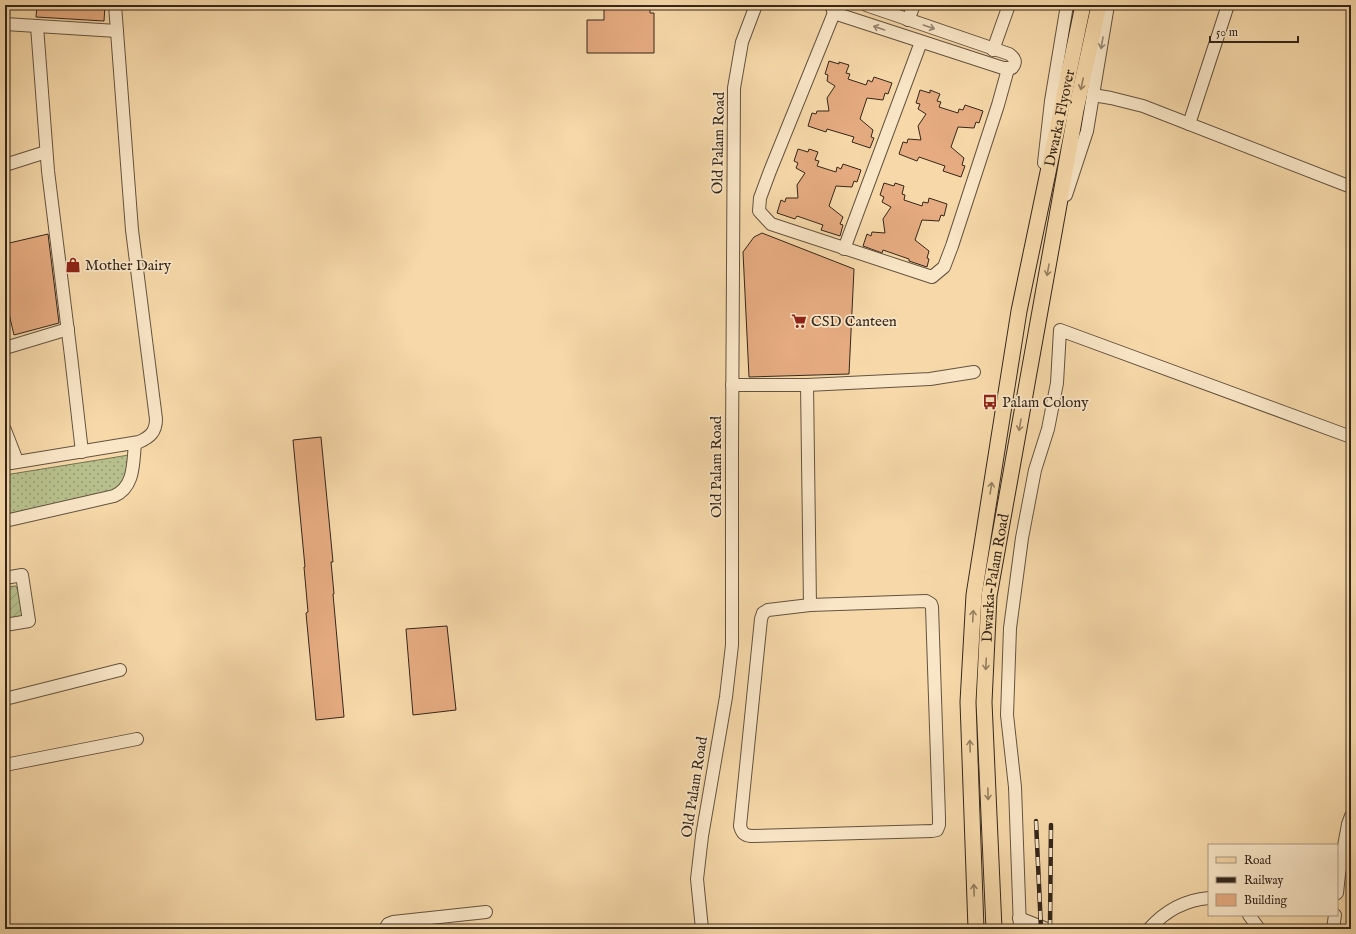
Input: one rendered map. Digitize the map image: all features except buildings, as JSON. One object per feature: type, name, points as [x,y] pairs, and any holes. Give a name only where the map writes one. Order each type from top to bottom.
[{"type":"main road","name":"Dwarka Flyover","points":[[1036,231],[1083,5]]},
{"type":"main road","name":"Dwarka Flyover","points":[[1055,231],[1076,110],[1099,5]]},
{"type":"main road","name":"Dwarka-Palam Road","points":[[976,929],[968,702],[974,595],[1019,311],[1036,231]]},
{"type":"main road","name":"Dwarka-Palam Road","points":[[994,929],[984,702],[989,596],[1055,231]]},
{"type":"street","points":[[5,464],[135,443],[154,432],[156,427],[132,230],[115,5]]},
{"type":"street","name":"Old Palam Road","points":[[702,929],[697,880],[702,836],[726,697],[732,645],[734,88],[742,42],[756,5]]},
{"type":"street","points":[[866,5],[1014,57],[1015,65],[1012,68],[1008,68],[1003,68],[921,42],[832,9],[760,198],[760,210],[771,224],[932,277],[944,267],[998,105],[1008,68]]},
{"type":"street","points":[[908,20],[914,5]]},
{"type":"street","points":[[993,50],[1009,5]]},
{"type":"street","points":[[1036,231],[1051,101],[1067,5]]},
{"type":"street","points":[[1055,231],[1087,131],[1108,5]]},
{"type":"street","points":[[1189,124],[1228,5]]},
{"type":"street","points":[[5,24],[117,32]]},
{"type":"street","points":[[37,26],[42,128],[82,452]]},
{"type":"street","points":[[844,249],[921,42]]},
{"type":"street","points":[[1093,94],[1143,106],[1351,187]]},
{"type":"street","points":[[5,165],[46,152]]},
{"type":"street","points":[[5,348],[68,330]]},
{"type":"street","points":[[1047,929],[1020,923],[1015,788],[1007,715],[1010,628],[1022,538],[1035,470],[1048,429],[1057,383],[1060,330],[1351,437]]},
{"type":"street","points":[[732,384],[807,386],[930,379],[974,372]]},
{"type":"street","points":[[807,386],[810,605]]},
{"type":"street","points":[[5,430],[17,461]]},
{"type":"street","points":[[5,521],[119,494],[130,478],[133,469],[135,443]]},
{"type":"street","points":[[5,578],[22,575],[29,621],[5,625]]},
{"type":"street","points":[[926,601],[931,604],[939,810],[939,825],[937,830],[751,836],[744,834],[741,831],[740,826],[760,619],[768,610],[810,605],[926,601]]},
{"type":"street","points":[[5,699],[120,670]]},
{"type":"street","points":[[5,765],[137,739]]},
{"type":"street","points":[[1338,885],[1348,824],[1351,816]]},
{"type":"street","points":[[1149,929],[1155,922],[1176,907],[1192,900],[1208,898]]},
{"type":"street","points":[[385,929],[388,924],[393,922],[486,912]]},
{"type":"street","points":[[1251,916],[1259,929]]},
{"type":"street","points":[[1333,929],[1335,916]]},
{"type":"green space","points":[[129,455],[126,474],[116,492],[9,516],[5,492],[5,475]]},
{"type":"green space","points":[[16,586],[23,603],[25,619],[5,626],[5,587]]},
{"type":"railway","points":[[1036,821],[1041,929]]},
{"type":"railway","points":[[1050,929],[1051,825]]},
{"type":"place","name":"Mother Dairy","points":[[73,265]]},
{"type":"place","name":"CSD Canteen","points":[[799,321]]},
{"type":"place","name":"Palam Colony","points":[[990,402]]}]
